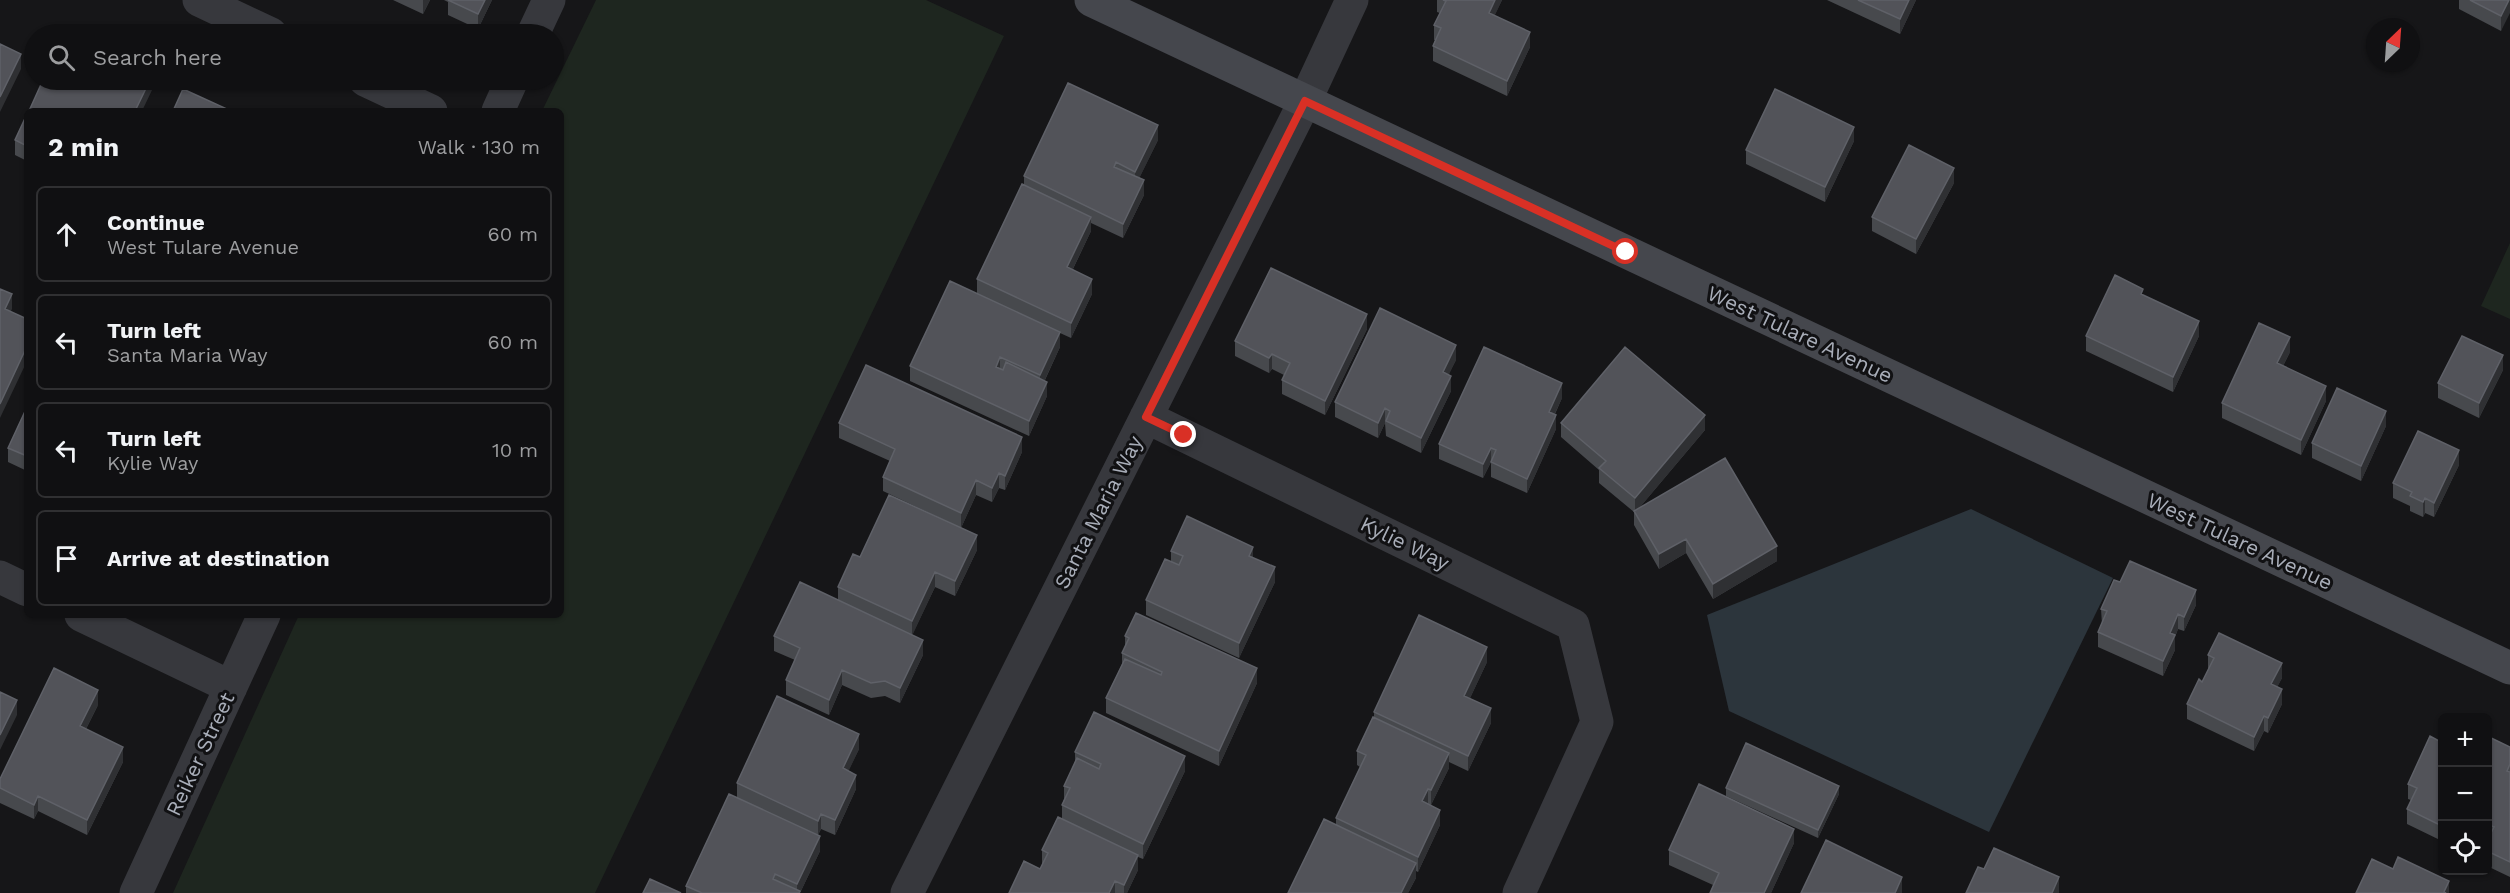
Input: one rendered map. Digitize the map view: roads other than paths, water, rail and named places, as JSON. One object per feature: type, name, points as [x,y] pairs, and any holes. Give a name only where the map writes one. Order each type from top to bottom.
[{"type":"street","points":[[199,0],[250,24]]},
{"type":"street","points":[[538,24],[549,0]]},
{"type":"street","name":"West Tulare Avenue","points":[[1091,0],[2510,668]]},
{"type":"street","name":"Santa Maria Way","points":[[907,893],[1305,101],[1352,0]]},
{"type":"street","points":[[386,90],[425,108]]},
{"type":"street","points":[[499,108],[508,90]]},
{"type":"street","name":"Kylie Way","points":[[1146,417],[1574,625],[1597,722],[1519,893]]},
{"type":"street","points":[[0,577],[24,589]]},
{"type":"street","points":[[87,618],[231,687]]},
{"type":"street","name":"Reiker Street","points":[[136,893],[263,618]]}]
